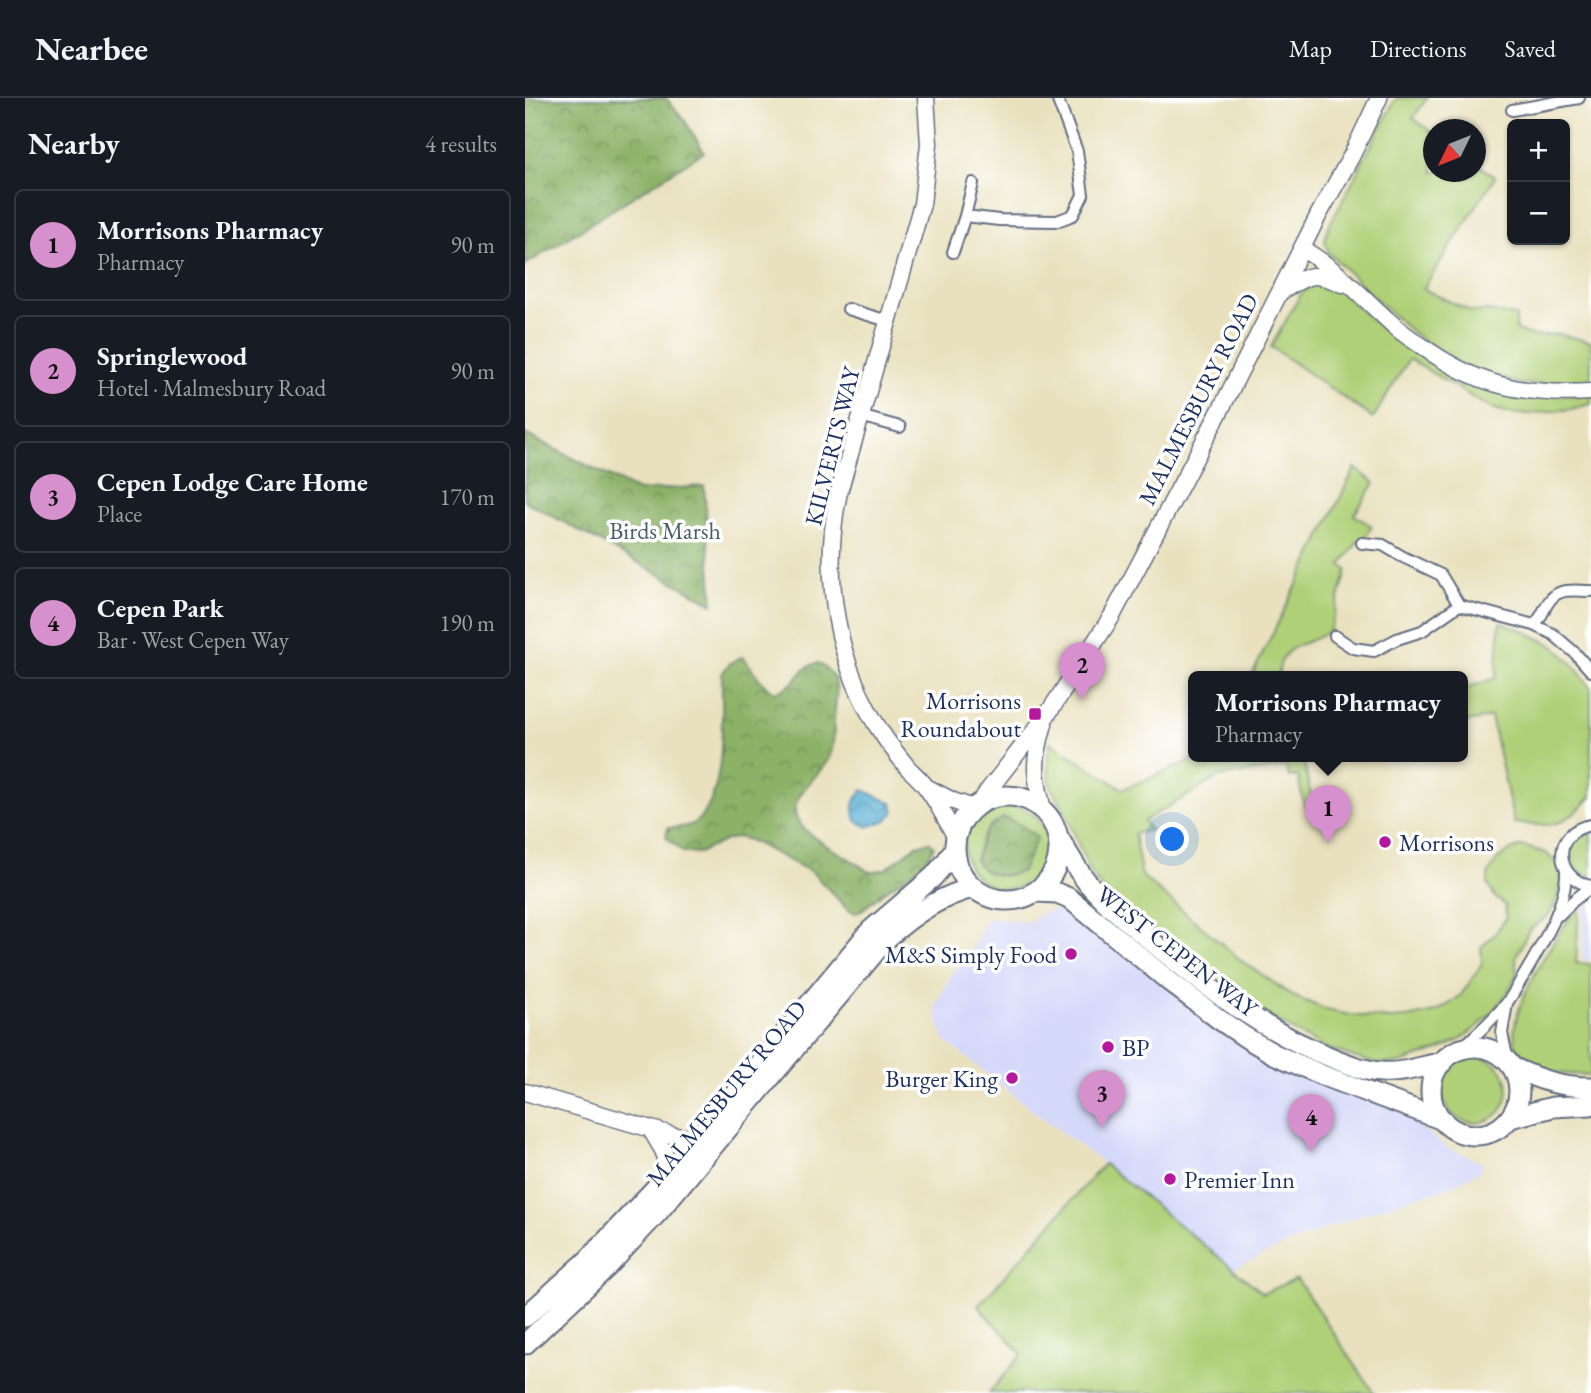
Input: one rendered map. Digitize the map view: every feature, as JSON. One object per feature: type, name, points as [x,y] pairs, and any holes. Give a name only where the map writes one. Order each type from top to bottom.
[{"type":"highway","points":[[1013,797],[1028,801],[1050,819],[1057,835],[1058,853],[1054,870],[1035,892],[1008,900],[993,898],[973,888],[959,869],[955,843],[961,824],[977,807],[991,799],[1013,797]]},
{"type":"highway","name":"WEST CEPEN WAY","points":[[1057,835],[1085,880],[1106,903],[1196,978],[1269,1029],[1327,1056],[1379,1072],[1404,1071],[1451,1056]]},
{"type":"highway","name":"MALMESBURY ROAD","points":[[525,1317],[588,1260],[666,1177],[870,930],[933,877],[955,843]]},
{"type":"highway","name":"MALMESBURY ROAD","points":[[525,1344],[610,1265],[659,1211],[886,939],[935,903],[973,888]]},
{"type":"highway","name":"WEST CEPEN WAY","points":[[1035,892],[1057,893],[1069,898],[1204,1008],[1274,1054],[1324,1076],[1443,1120]]},
{"type":"highway","points":[[1510,1064],[1517,1076],[1518,1104],[1510,1118],[1496,1130],[1470,1135],[1457,1131],[1443,1120],[1434,1105],[1434,1076],[1451,1056],[1470,1048],[1482,1048],[1498,1054],[1537,1079],[1574,1087],[1591,1087]]},
{"type":"highway","points":[[1510,1118],[1553,1107],[1591,1105]]},
{"type":"main road","name":"KILVERTS WAY","points":[[926,98],[929,144],[920,214],[842,481],[834,521],[831,560],[836,615],[852,673],[868,708],[894,750],[926,787],[955,843]]},
{"type":"main road","name":"MALMESBURY ROAD","points":[[977,807],[1047,715],[1112,615],[1352,155],[1379,98]]},
{"type":"main road","points":[[1302,249],[1326,263],[1396,328],[1431,354],[1473,377],[1525,391],[1591,392]]},
{"type":"main road","points":[[1280,292],[1315,274],[1354,289]]},
{"type":"main road","name":"MALMESBURY ROAD","points":[[1042,810],[1035,777],[1036,757],[1047,715]]},
{"type":"main road","name":"KILVERTS WAY","points":[[926,787],[949,799],[977,807]]},
{"type":"main road","points":[[525,1092],[682,1138],[699,1137]]},
{"type":"main road","points":[[652,1129],[664,1152],[666,1177]]},
{"type":"street","points":[[965,216],[999,220],[1057,221],[1073,215],[1083,195],[1077,150],[1057,98]]},
{"type":"street","points":[[1512,110],[1579,98]]},
{"type":"street","points":[[953,252],[973,183]]},
{"type":"street","points":[[848,309],[888,321]]},
{"type":"street","points":[[860,416],[900,427]]},
{"type":"street","points":[[1362,543],[1383,545],[1441,575],[1459,605],[1534,625],[1553,634],[1591,671]]},
{"type":"street","points":[[1534,625],[1557,593],[1591,591]]},
{"type":"street","points":[[1335,636],[1353,648],[1374,651],[1397,639],[1422,631],[1459,605]]},
{"type":"street","points":[[1543,941],[1562,901],[1566,883],[1562,860],[1565,842],[1570,834],[1579,828],[1591,825]]},
{"type":"street","points":[[1566,871],[1573,879],[1591,887]]},
{"type":"street","points":[[1451,1056],[1486,1026],[1507,1003],[1560,914],[1591,887]]},
{"type":"street","points":[[1507,1003],[1502,1033],[1510,1064]]},
{"type":"shaded area","points":[[1585,902],[1591,902],[1591,960],[1582,960]]},
{"type":"shaded area","points":[[1048,910],[1081,911],[1199,1013],[1404,1114],[1446,1147],[1483,1163],[1480,1171],[1445,1189],[1358,1216],[1233,1269],[1104,1164],[944,1040],[935,1008],[951,975],[974,946],[987,917],[1028,922]]},
{"type":"green space","points":[[525,98],[666,98],[685,121],[704,152],[525,265]]},
{"type":"green space","points":[[1396,98],[1427,98],[1413,118],[1423,126],[1423,182],[1486,182],[1486,170],[1495,177],[1423,289],[1472,312],[1487,311],[1516,316],[1516,330],[1533,336],[1558,334],[1591,342],[1591,383],[1520,384],[1465,367],[1414,334],[1329,253],[1325,242],[1327,230]]},
{"type":"green space","points":[[1314,283],[1335,286],[1379,327],[1465,381],[1494,392],[1518,396],[1591,395],[1591,404],[1529,414],[1515,414],[1490,408],[1409,359],[1373,418],[1271,347],[1301,294]]},
{"type":"green space","name":"Birds Marsh","points":[[525,434],[638,491],[704,486],[713,604],[525,501]]},
{"type":"green space","points":[[1355,468],[1375,483],[1354,515],[1372,526],[1341,565],[1347,570],[1330,630],[1290,650],[1284,656],[1279,671],[1254,671]]},
{"type":"green space","points":[[1500,622],[1554,646],[1571,662],[1591,688],[1591,797],[1573,814],[1557,823],[1514,823],[1491,717],[1468,722],[1468,687],[1496,678]]},
{"type":"green space","points":[[743,657],[760,680],[775,692],[789,685],[806,668],[818,663],[835,681],[837,688],[832,751],[826,763],[801,794],[795,811],[797,819],[806,831],[870,872],[886,869],[917,845],[930,842],[934,846],[927,859],[915,870],[857,913],[849,911],[812,872],[749,840],[738,837],[726,840],[699,853],[683,852],[666,837],[668,828],[685,827],[694,823],[705,812],[713,795],[721,754],[722,674],[731,663]]},
{"type":"green space","points":[[1050,742],[1123,789],[1189,762],[1304,762],[1313,804],[1304,805],[1298,776],[1289,777],[1286,766],[1219,777],[1144,821],[1150,830],[1134,834],[1144,878],[1242,961],[1293,996],[1327,1010],[1350,1015],[1407,1018],[1435,1012],[1461,995],[1482,963],[1481,947],[1506,918],[1505,905],[1495,897],[1488,885],[1488,875],[1497,860],[1511,850],[1522,846],[1546,853],[1560,870],[1561,885],[1549,915],[1529,930],[1516,957],[1517,973],[1508,992],[1491,1014],[1460,1040],[1441,1049],[1400,1063],[1375,1064],[1323,1047],[1241,1001],[1114,900],[1099,885],[1089,869],[1061,803],[1052,789],[1048,766]]},
{"type":"green space","points":[[1006,805],[1022,808],[1036,817],[1045,831],[1048,847],[1045,863],[1036,877],[1022,886],[1006,889],[990,886],[976,877],[967,863],[964,847],[967,831],[976,817],[990,808]]},
{"type":"green space","points":[[1003,818],[1037,837],[1022,871],[996,875],[979,866],[975,860],[989,827]]},
{"type":"green space","points":[[1591,833],[1591,877],[1576,868],[1571,855],[1576,842]]},
{"type":"green space","points":[[1579,906],[1576,963],[1591,964],[1591,1075],[1557,1073],[1544,1068],[1519,1050],[1514,1033],[1517,1015],[1535,974]]},
{"type":"green space","points":[[1475,1057],[1488,1060],[1498,1067],[1505,1077],[1508,1090],[1505,1103],[1498,1113],[1488,1120],[1475,1123],[1462,1120],[1452,1113],[1445,1103],[1442,1090],[1445,1077],[1452,1067],[1462,1060]]},
{"type":"green space","points":[[1104,1164],[1263,1293],[1297,1279],[1374,1393],[989,1393],[1022,1354],[978,1306]]},
{"type":"water","points":[[863,790],[892,803],[894,813],[885,821],[868,827],[856,821],[854,804]]},
{"type":"place","name":"Springlewood","points":[[1082,700]]},
{"type":"place","name":"Morrisons Roundabout","points":[[1035,714]]},
{"type":"place","name":"Morrisons","points":[[1385,842]]},
{"type":"place","name":"Morrisons Pharmacy","points":[[1328,843]]},
{"type":"place","name":"M&S Simply Food","points":[[1071,954]]},
{"type":"place","name":"BP","points":[[1108,1047]]},
{"type":"place","name":"Burger King","points":[[1012,1078]]},
{"type":"place","name":"Cepen Lodge Care Home","points":[[1102,1128]]},
{"type":"place","name":"Cepen Park","points":[[1311,1152]]},
{"type":"place","name":"Premier Inn","points":[[1170,1179]]}]
